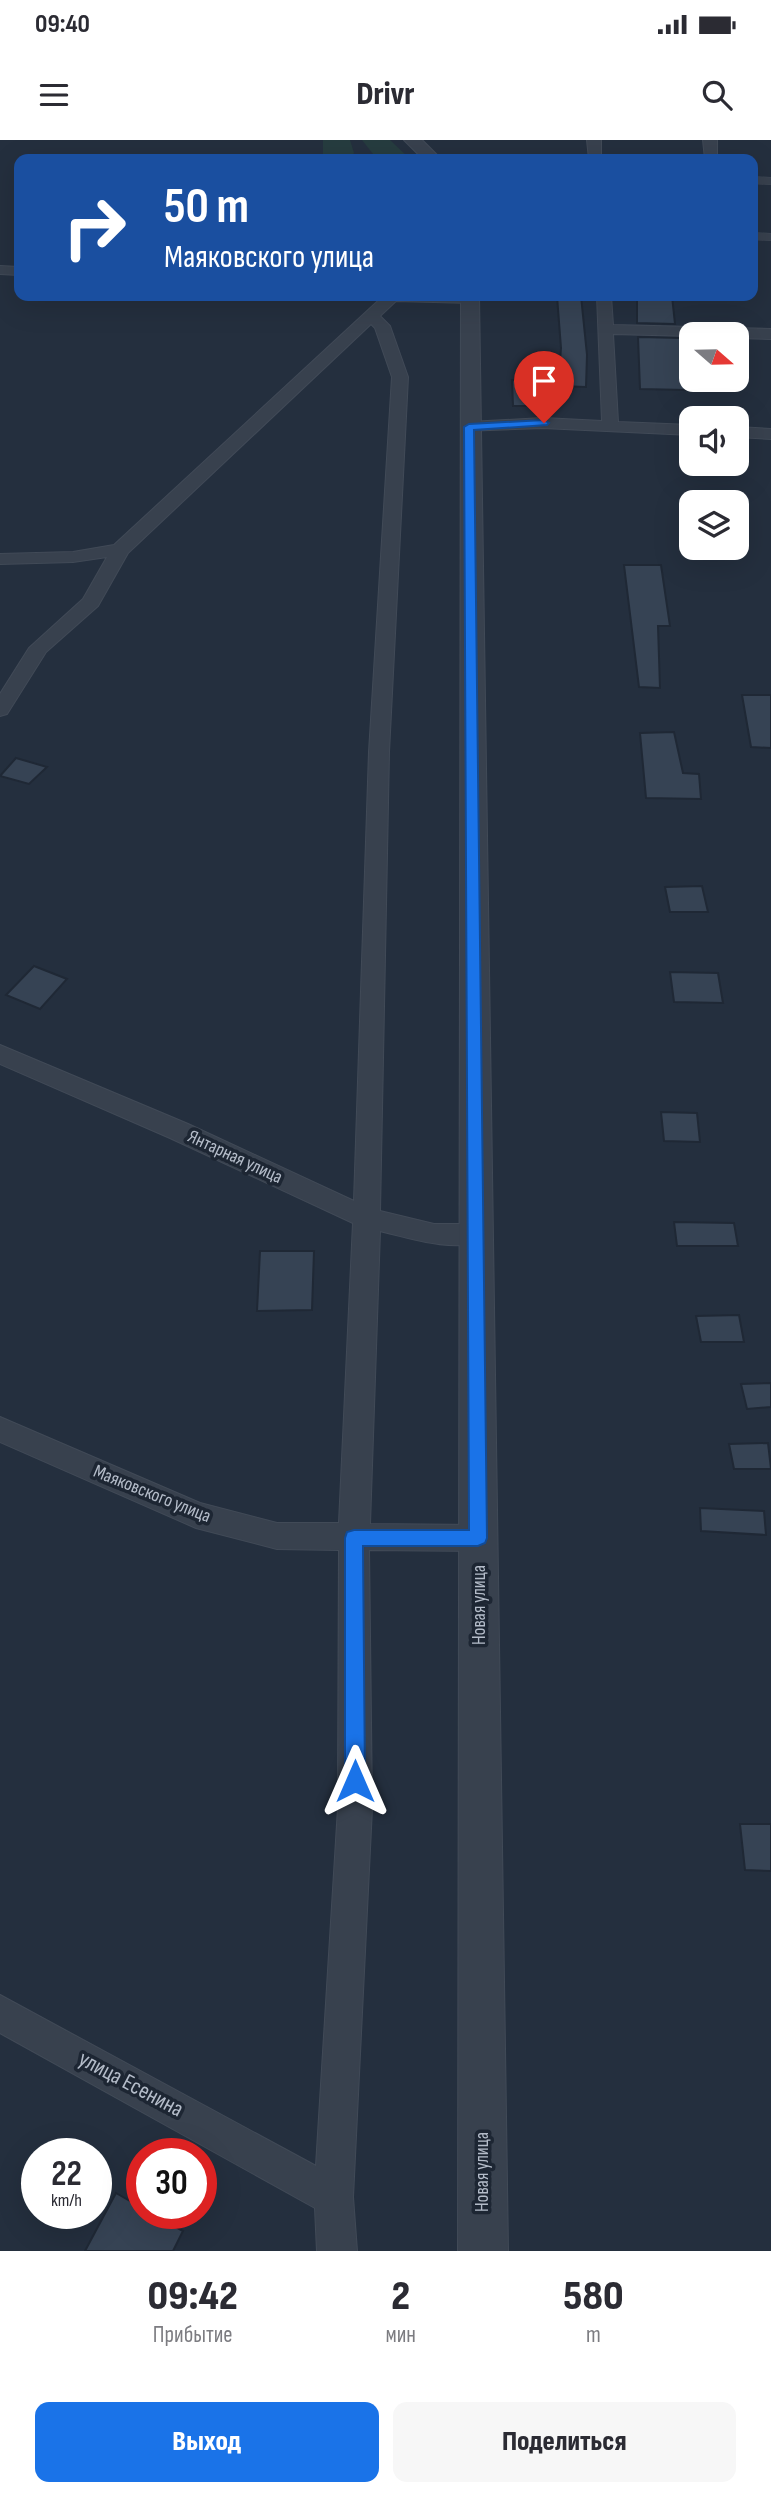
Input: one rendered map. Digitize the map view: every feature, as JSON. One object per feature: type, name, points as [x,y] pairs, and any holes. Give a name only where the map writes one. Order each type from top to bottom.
[{"type":"street","points":[[412,140],[427,154]]},
{"type":"street","name":"Новая улица","points":[[470,301],[483,2251]]},
{"type":"street","points":[[604,301],[610,425]]},
{"type":"street","points":[[0,710],[39,648],[91,603],[120,550],[374,306],[400,377],[379,752],[367,1218],[354,1538],[355,1808],[334,2197],[337,2251]]},
{"type":"street","points":[[607,329],[771,334]]},
{"type":"street","points":[[469,427],[544,423],[679,429]]},
{"type":"street","points":[[749,433],[771,434]]},
{"type":"street","points":[[0,559],[74,557],[120,550]]},
{"type":"street","name":"Янтарная улица","points":[[0,1054],[179,1131],[367,1218],[434,1234],[476,1234]]},
{"type":"street","name":"Маяковского улица","points":[[0,1429],[196,1515],[277,1536],[478,1538]]},
{"type":"street","name":"улица Есенина","points":[[0,2013],[334,2197]]},
{"type":"green space","points":[[323,140],[350,140],[354,153],[353,154],[323,154]]},
{"type":"green space","points":[[362,140],[390,140],[405,154],[373,154]]},
{"type":"building","points":[[557,301],[582,301],[587,355],[586,387],[558,386],[561,348]]},
{"type":"building","points":[[637,301],[673,301],[675,324],[637,323]]},
{"type":"building","points":[[638,337],[679,338],[679,390],[640,389]]},
{"type":"building","points":[[512,380],[537,381],[539,406],[513,406]]},
{"type":"building","points":[[624,565],[661,565],[670,626],[658,626],[660,688],[639,687]]},
{"type":"building","points":[[742,695],[771,695],[771,748],[751,747]]},
{"type":"building","points":[[674,732],[683,773],[699,774],[701,799],[646,798],[640,733]]},
{"type":"building","points":[[16,758],[47,767],[29,784],[0,776]]},
{"type":"building","points":[[702,886],[708,912],[670,912],[665,887]]},
{"type":"building","points":[[34,966],[67,979],[40,1009],[6,995]]},
{"type":"building","points":[[670,972],[718,973],[723,1003],[674,1002]]},
{"type":"building","points":[[661,1112],[697,1113],[700,1142],[664,1141]]},
{"type":"building","points":[[674,1222],[734,1223],[738,1246],[677,1246]]},
{"type":"building","points":[[260,1251],[314,1251],[312,1310],[257,1311]]},
{"type":"building","points":[[739,1315],[744,1342],[701,1342],[696,1316]]},
{"type":"building","points":[[771,1383],[771,1407],[747,1409],[741,1384]]},
{"type":"building","points":[[768,1443],[771,1469],[734,1469],[729,1444]]},
{"type":"building","points":[[700,1508],[764,1511],[766,1535],[701,1531]]},
{"type":"building","points":[[740,1824],[771,1824],[771,1871],[745,1870]]},
{"type":"building","points":[[116,2193],[126,2199],[126,2229],[183,2231],[173,2251],[85,2251],[97,2229],[112,2229],[112,2200]]},
{"type":"route","points":[[355,1781],[354,1538],[478,1538],[469,427],[544,423]]}]
